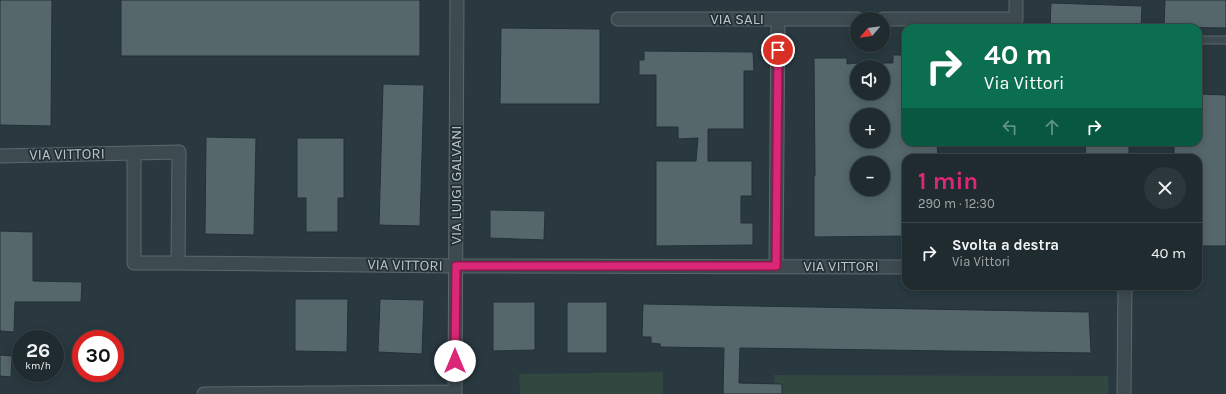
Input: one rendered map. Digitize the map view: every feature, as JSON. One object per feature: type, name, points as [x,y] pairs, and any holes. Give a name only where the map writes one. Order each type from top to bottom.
[{"type":"street","name":"VIA LUIGI GALVANI","points":[[455,393],[457,0]]},
{"type":"street","points":[[890,19],[1016,24],[1016,0]]},
{"type":"street","name":"VIA SALI","points":[[618,19],[850,19]]},
{"type":"street","points":[[776,266],[778,19]]},
{"type":"street","name":"VIA VITTORI","points":[[0,156],[179,152],[178,263]]},
{"type":"street","name":"VIA VITTORI","points":[[134,153],[134,262],[456,266],[902,267]]},
{"type":"street","points":[[1124,394],[1125,290]]},
{"type":"street","points":[[204,394],[455,393]]},
{"type":"lane","points":[[1202,40],[1226,40]]},
{"type":"green space","points":[[663,372],[663,394],[520,394],[519,374]]},
{"type":"green space","points":[[774,375],[1108,376],[1109,394],[775,394]]},
{"type":"building","points":[[0,0],[52,0],[51,126],[0,125]]},
{"type":"building","points":[[121,0],[420,0],[420,56],[121,56]]},
{"type":"building","points":[[1165,0],[1226,0],[1226,28],[1202,28],[1202,24],[1164,24]]},
{"type":"building","points":[[1051,3],[1142,6],[1141,24],[1050,24]]},
{"type":"building","points":[[501,28],[600,29],[600,104],[500,104]]},
{"type":"building","points":[[644,51],[753,52],[754,71],[744,71],[744,129],[708,129],[708,161],[752,161],[752,196],[741,196],[741,223],[753,223],[753,245],[656,246],[656,161],[696,161],[698,138],[678,139],[678,127],[656,127],[656,75],[639,75],[639,60],[644,60]]},
{"type":"building","points":[[893,55],[902,55],[902,146],[937,146],[938,154],[902,154],[902,236],[814,237],[814,58],[847,58],[847,64],[850,64],[850,100],[890,100],[890,63],[893,63]]},
{"type":"building","points":[[383,84],[424,85],[420,226],[379,225]]},
{"type":"building","points":[[1202,94],[1226,95],[1226,246],[1202,246],[1202,154],[1174,154],[1174,146],[1202,146]]},
{"type":"building","points":[[206,137],[256,138],[254,235],[205,234]]},
{"type":"building","points":[[297,138],[344,138],[344,198],[338,198],[338,232],[306,232],[306,198],[297,198]]},
{"type":"building","points":[[1086,146],[1129,146],[1129,154],[1085,154]]},
{"type":"building","points":[[490,210],[545,211],[544,240],[490,238]]},
{"type":"building","points":[[0,231],[33,232],[33,281],[82,282],[81,302],[15,302],[14,330],[12,330],[12,332],[0,331]]},
{"type":"building","points":[[295,299],[348,299],[347,352],[295,351]]},
{"type":"building","points":[[380,299],[424,300],[422,354],[378,352]]},
{"type":"building","points":[[493,302],[535,302],[535,350],[493,351]]},
{"type":"building","points":[[567,302],[607,302],[607,353],[567,353]]},
{"type":"building","points":[[643,304],[1089,312],[1091,353],[740,348],[739,383],[782,384],[782,394],[723,394],[724,348],[660,347],[660,344],[651,343],[651,337],[642,337]]},
{"type":"building","points":[[0,355],[12,356],[11,377],[0,376]]},
{"type":"route","points":[[455,361],[456,266],[776,266],[778,50]]}]
